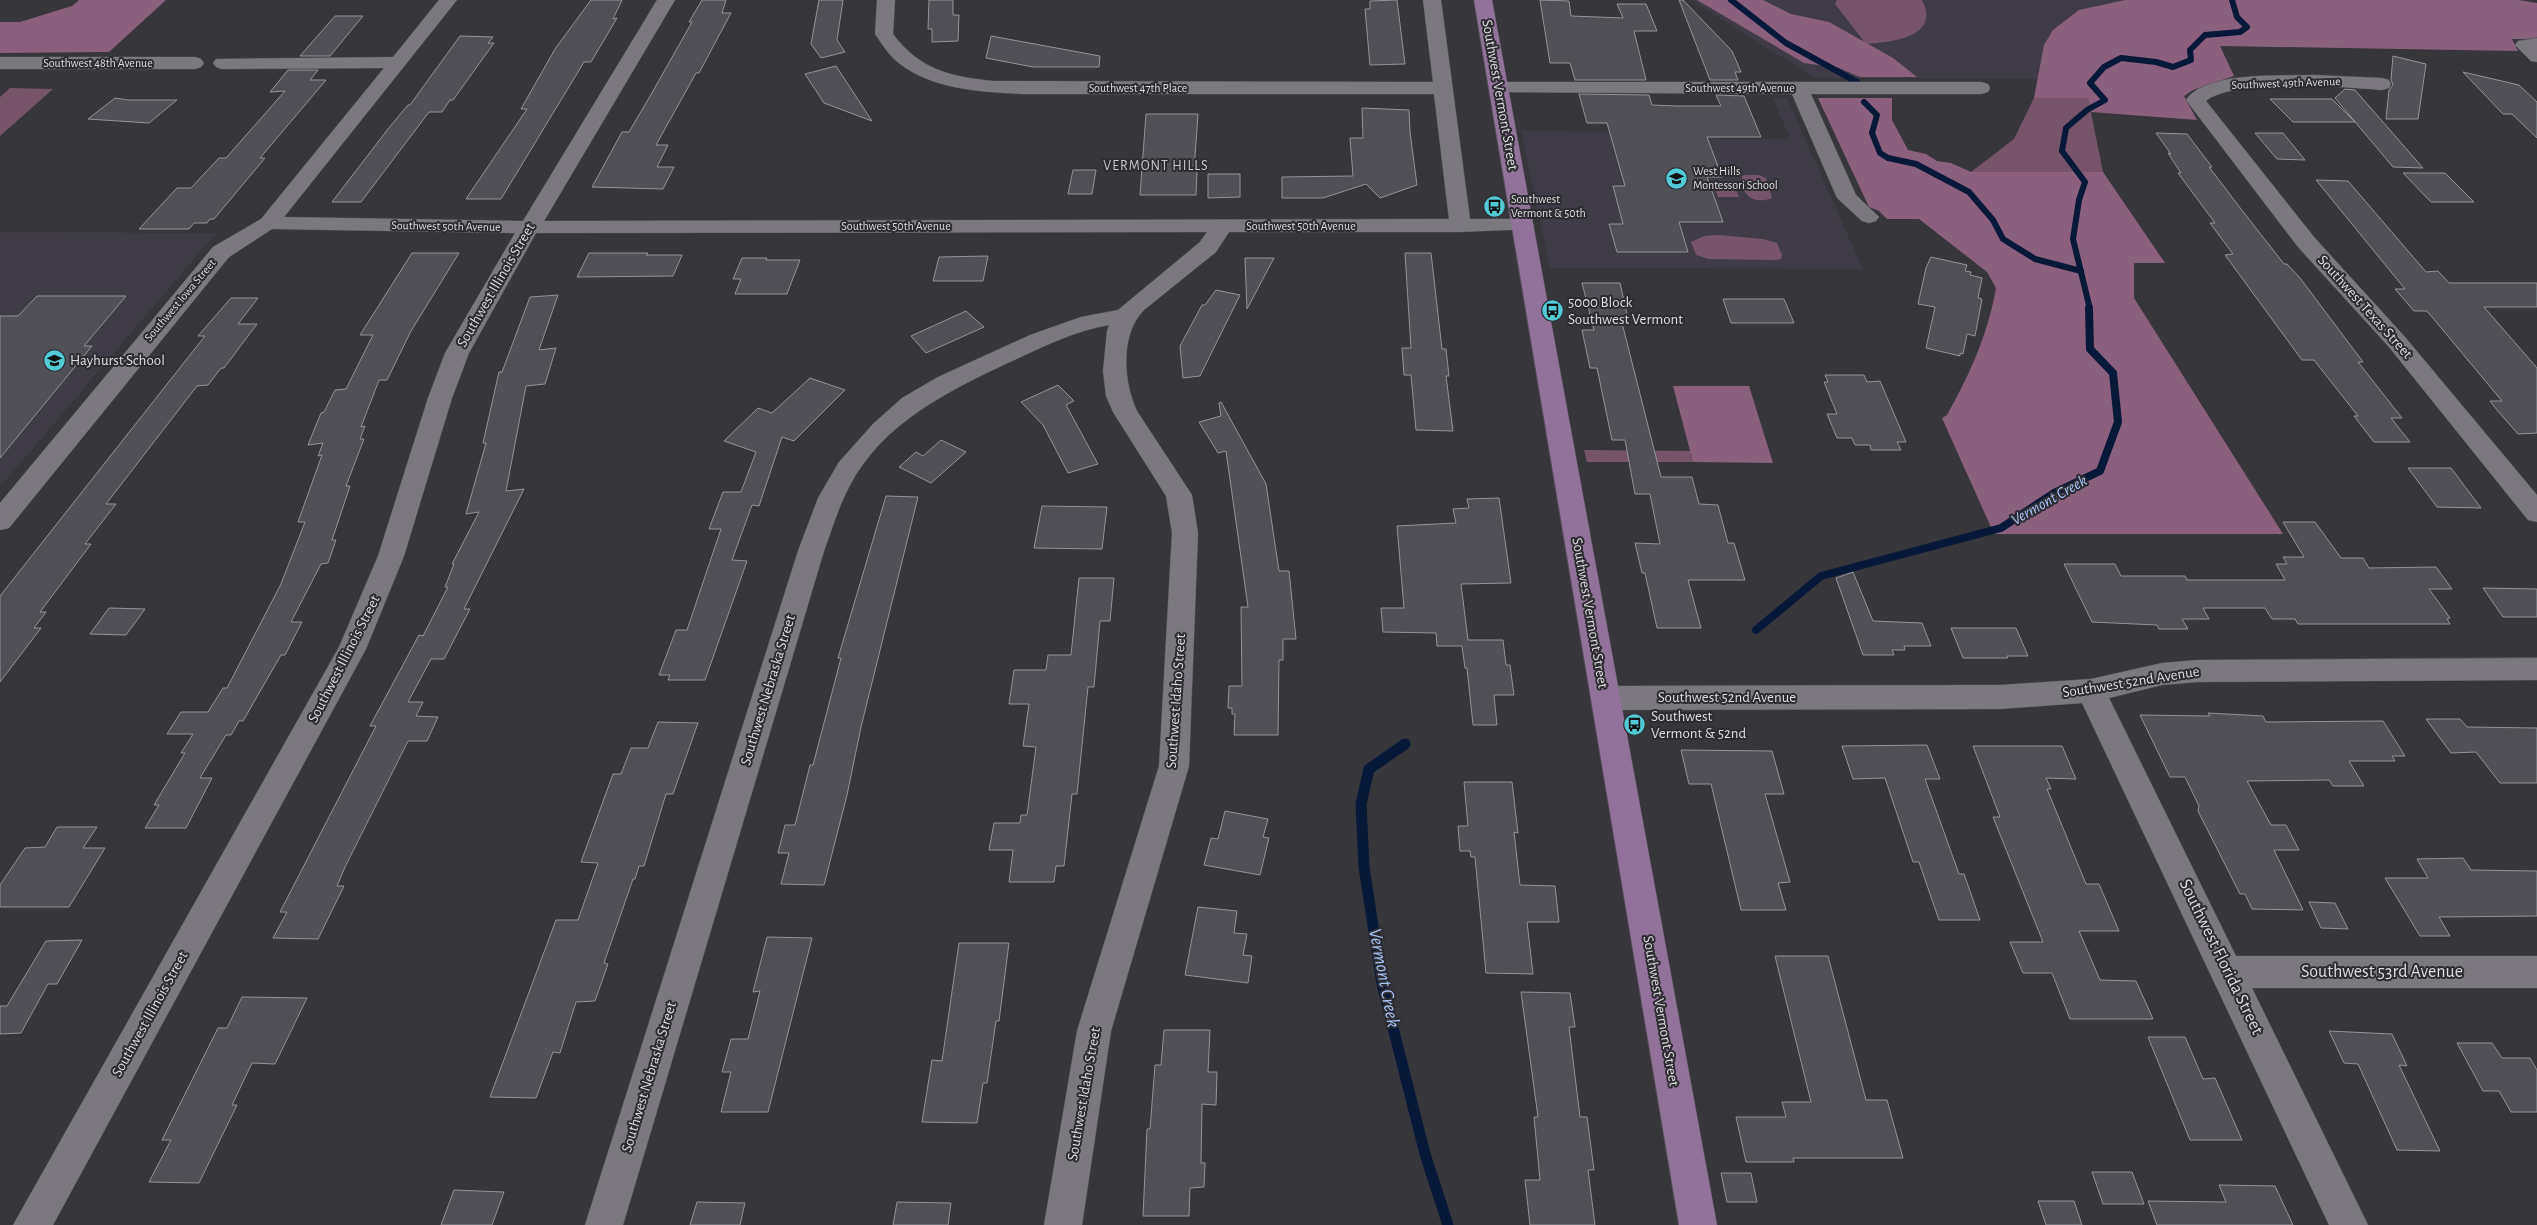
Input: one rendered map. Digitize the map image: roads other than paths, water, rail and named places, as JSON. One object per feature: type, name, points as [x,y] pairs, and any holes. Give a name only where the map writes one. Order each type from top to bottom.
[{"type":"main road","name":"Southwest Vermont Street","points":[[1483,0],[1698,1225]]},
{"type":"street","name":"Southwest Iowa Street","points":[[0,521],[221,252],[268,223],[448,0]]},
{"type":"street","name":"Southwest Illinois Street","points":[[32,1225],[352,649],[391,556],[440,398],[457,353],[666,0]]},
{"type":"street","name":"Southwest 47th Place","points":[[886,0],[884,34],[906,60],[928,72],[975,84],[1024,88],[1443,88]]},
{"type":"street","points":[[1432,0],[1460,226]]},
{"type":"street","points":[[222,63],[397,62]]},
{"type":"street","name":"Southwest 48th Avenue","points":[[0,63],[195,63]]},
{"type":"street","name":"Southwest 49th Avenue","points":[[2195,100],[2197,95],[2204,91],[2236,84],[2332,81],[2382,84]]},
{"type":"street","name":"Southwest 49th Avenue","points":[[1499,88],[1981,88]]},
{"type":"street","points":[[1799,88],[1847,198],[1869,217]]},
{"type":"street","name":"Southwest Texas Street","points":[[2195,100],[2306,242],[2415,364],[2537,514]]},
{"type":"street","name":"Southwest 50th Avenue","points":[[268,223],[530,227],[1523,226]]},
{"type":"street","points":[[1125,316],[1208,247],[1218,236],[1220,226]]},
{"type":"street","name":"Southwest Nebraska Street","points":[[604,1225],[808,561],[834,490],[849,467],[872,440],[892,420],[921,397],[948,382],[1054,333],[1107,318],[1125,316]]},
{"type":"street","name":"Southwest Idaho Street","points":[[1063,1225],[1072,1158],[1094,1031],[1174,766],[1185,533],[1179,495],[1125,412],[1118,396],[1115,371],[1118,331],[1125,316]]},
{"type":"street","name":"Southwest 52nd Avenue","points":[[1605,698],[2000,697],[2091,691],[2162,674],[2197,671],[2537,669]]},
{"type":"street","name":"Southwest Florida Street","points":[[2091,691],[2349,1225]]},
{"type":"street","name":"Southwest 53rd Avenue","points":[[2228,972],[2537,972]]},
{"type":"waterway","points":[[1731,0],[1786,43],[1857,82]]},
{"type":"waterway","name":"Vermont Creek","points":[[2081,271],[2073,239],[2079,200],[2085,182],[2062,151],[2066,128],[2087,110],[2105,100],[2090,83],[2104,67],[2121,58],[2156,62],[2173,67],[2191,60],[2190,50],[2205,35],[2240,32],[2247,27],[2237,17],[2232,0]]},
{"type":"waterway","points":[[1864,102],[1877,115],[1872,133],[1880,153],[1888,158],[1916,164],[1969,192],[1993,220],[2003,239],[2035,259],[2081,271]]},
{"type":"waterway","name":"Vermont Creek","points":[[2081,271],[2090,309]]},
{"type":"waterway","name":"Vermont Creek","points":[[1756,630],[1821,576],[2001,528],[2054,493],[2100,471],[2118,422],[2113,373],[2090,349],[2089,308]]},
{"type":"waterway","name":"Vermont Creek","points":[[1405,744],[1369,769],[1361,804],[1364,867],[1382,984],[1425,1154],[1448,1225]]},
{"type":"place","name":"West Hills Montessori School","points":[[1677,178]]},
{"type":"place","name":"Southwest Vermont & 50th","points":[[1495,206]]},
{"type":"place","name":"5000 Block Southwest Vermont","points":[[1552,311]]},
{"type":"place","name":"Hayhurst School","points":[[54,360]]},
{"type":"place","name":"Southwest Vermont & 52nd","points":[[1635,725]]},
{"type":"district","name":"VERMONT HILLS","points":[[1156,166]]}]
